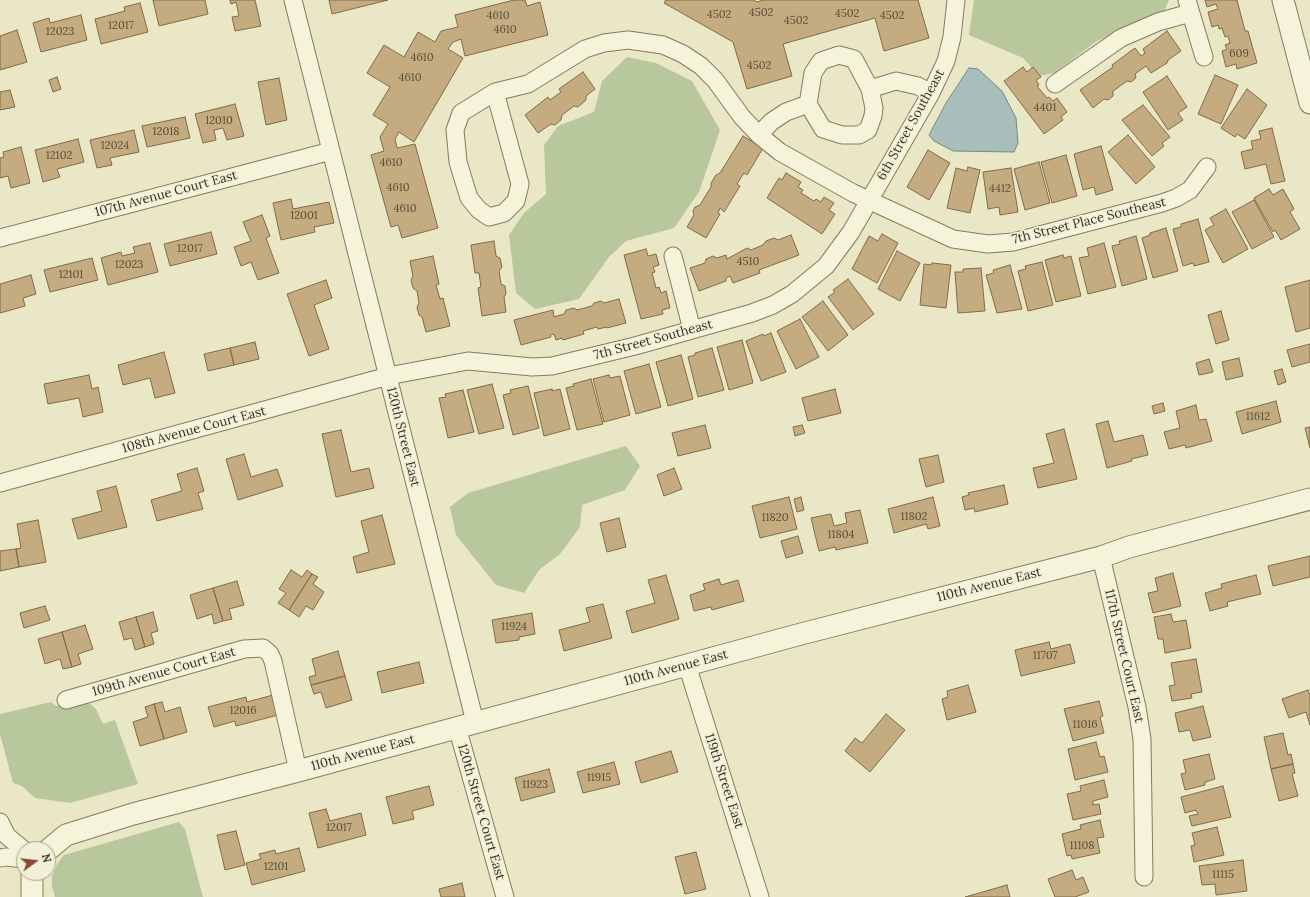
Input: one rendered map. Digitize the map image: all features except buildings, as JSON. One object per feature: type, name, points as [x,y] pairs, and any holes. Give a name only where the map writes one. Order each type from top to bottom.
[{"type":"street","points":[[293,0],[331,151]]},
{"type":"street","name":"6th Street Southeast","points":[[869,201],[931,93],[946,62],[952,37],[956,0]]},
{"type":"street","points":[[1283,0],[1310,104]]},
{"type":"street","points":[[1055,84],[1121,38],[1189,7],[1204,57]]},
{"type":"street","name":"7th Street Place Southeast","points":[[495,92],[520,184],[516,201],[504,213],[489,217],[479,210],[468,198],[458,162],[455,130],[461,113],[495,92],[528,84],[585,49],[628,40],[644,41],[663,46],[683,54],[701,66],[715,80],[742,116],[759,135],[780,152],[869,201],[953,239],[988,244],[1013,242],[1176,198],[1190,190],[1207,167]]},
{"type":"street","points":[[839,55],[854,59],[870,89],[874,108],[873,116],[868,130],[859,135],[842,135],[823,129],[808,104],[813,73],[821,61],[839,55]]},
{"type":"street","points":[[870,89],[896,81],[918,86],[931,93]]},
{"type":"street","points":[[759,135],[771,122],[786,112],[808,104]]},
{"type":"street","name":"107th Avenue Court East","points":[[0,238],[331,151]]},
{"type":"street","name":"120th Street East","points":[[331,151],[388,376],[466,725]]},
{"type":"street","name":"7th Street Southeast","points":[[388,376],[468,361],[532,367],[552,366],[635,346],[752,313],[773,305],[792,294],[826,266],[851,232],[869,201]]},
{"type":"street","points":[[673,256],[692,330]]},
{"type":"street","name":"108th Avenue Court East","points":[[0,483],[388,376]]},
{"type":"street","name":"110th Avenue East","points":[[56,843],[66,835],[80,830],[687,665],[1101,557],[1129,547],[1310,499]]},
{"type":"street","name":"117th Street Court East","points":[[1101,557],[1138,707],[1142,740],[1144,877]]},
{"type":"street","name":"109th Avenue Court East","points":[[66,700],[244,649],[263,648],[270,654],[273,661],[298,771]]},
{"type":"street","name":"119th Street East","points":[[687,665],[760,897]]},
{"type":"street","name":"120th Street Court East","points":[[466,725],[505,897]]},
{"type":"street","points":[[0,822],[7,836],[16,843]]},
{"type":"street","points":[[0,858],[16,858]]},
{"type":"street","points":[[32,881],[32,897]]},
{"type":"green space","points":[[974,0],[1169,0],[1164,12],[1097,41],[1054,73],[1039,76],[1023,58],[969,35]]},
{"type":"green space","points":[[627,57],[656,63],[692,81],[720,130],[699,192],[674,228],[626,241],[609,257],[579,299],[535,309],[516,293],[509,235],[524,213],[546,194],[544,145],[558,126],[594,112],[602,81]]},
{"type":"green space","points":[[626,446],[640,466],[625,490],[582,505],[580,527],[560,554],[539,570],[524,593],[496,585],[456,535],[450,507],[468,493]]},
{"type":"green space","points":[[75,701],[87,702],[93,706],[103,724],[115,720],[138,784],[70,803],[35,798],[22,786],[13,783],[0,734],[0,714],[51,702],[56,706]]},
{"type":"green space","points":[[179,822],[185,829],[203,897],[55,897],[52,881],[56,881],[56,866],[64,855]]},
{"type":"water","points":[[969,68],[978,69],[1002,91],[1016,118],[1018,143],[1014,152],[953,151],[934,141],[929,135],[946,103]]}]
